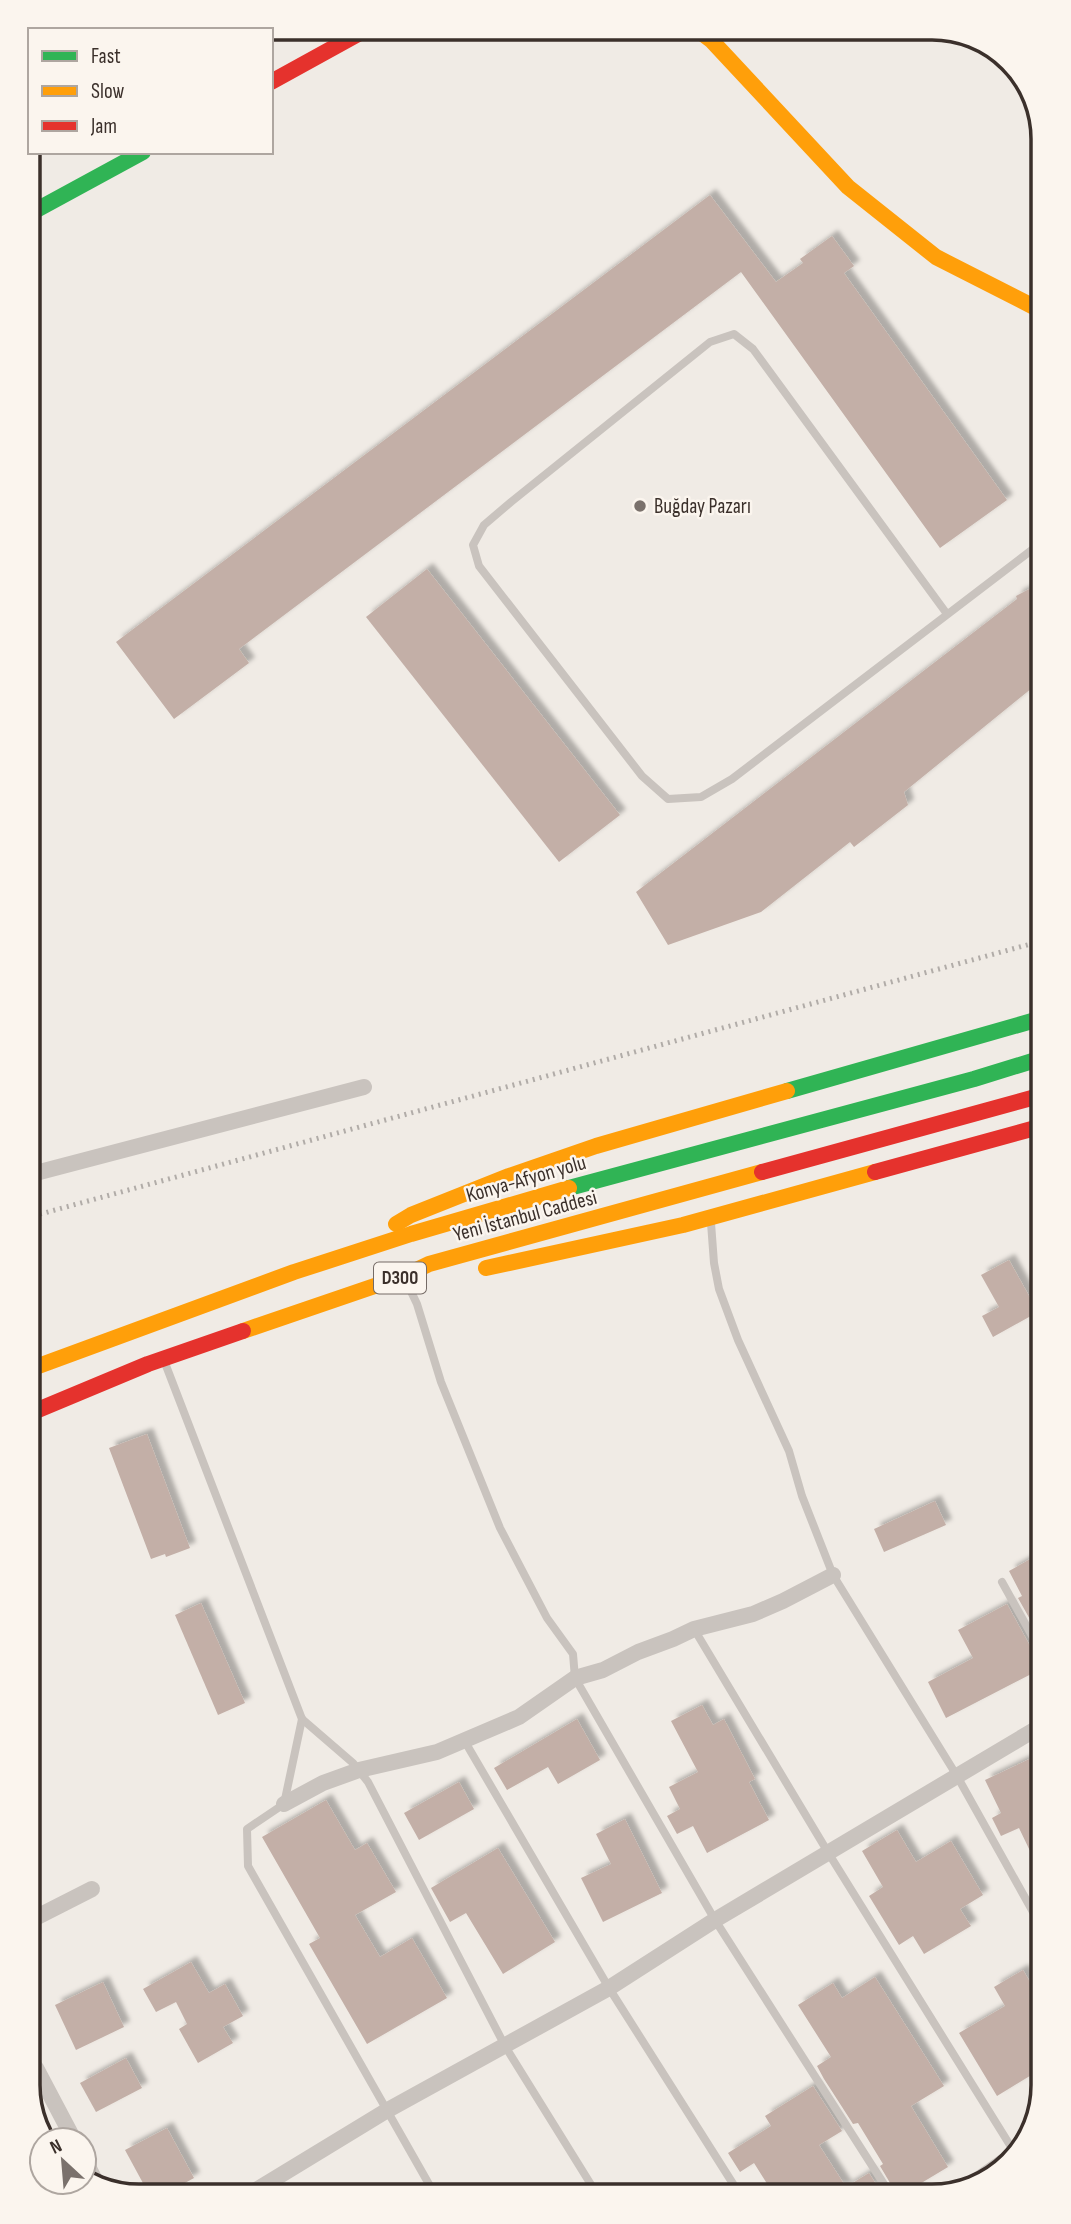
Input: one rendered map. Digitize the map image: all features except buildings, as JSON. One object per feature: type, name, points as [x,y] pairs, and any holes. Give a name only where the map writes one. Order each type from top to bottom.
[{"type":"main road","points":[[273,81],[347,40]]},
{"type":"main road","points":[[711,40],[848,187],[936,257],[1031,306]]},
{"type":"main road","points":[[40,208],[139,154]]},
{"type":"main road","points":[[331,1259],[411,1215],[509,1176],[596,1146],[1031,1021]]},
{"type":"main road","name":"Konya-Afyon yolu","points":[[40,1365],[331,1259],[573,1186],[1031,1061]]},
{"type":"main road","name":"Yeni İstanbul Caddesi","points":[[40,1409],[163,1359],[404,1276],[429,1264],[1031,1098]]},
{"type":"main road","points":[[470,1271],[683,1225],[1031,1129]]},
{"type":"main road","points":[[404,1276],[430,1280]]},
{"type":"street","points":[[40,1172],[364,1087]]},
{"type":"street","points":[[284,1804],[323,1783],[359,1770],[437,1752],[519,1717],[575,1678],[603,1670],[694,1629],[753,1614],[833,1575]]},
{"type":"street","points":[[266,2184],[386,2111],[609,1988],[715,1920],[1031,1733]]},
{"type":"street","points":[[40,1916],[92,1889]]},
{"type":"street","points":[[40,2076],[67,2126]]},
{"type":"lane","points":[[947,614],[753,349],[734,334],[710,342],[521,494],[484,525],[473,545],[479,566],[642,776],[668,799],[701,797],[732,779],[1031,551]]},
{"type":"lane","points":[[711,1217],[719,1289],[738,1340],[789,1451],[802,1496],[833,1575],[957,1776],[1031,1908]]},
{"type":"lane","points":[[404,1276],[417,1304],[441,1382],[500,1528],[547,1618],[573,1654],[575,1678],[715,1920],[884,2184]]},
{"type":"lane","points":[[163,1359],[302,1718],[359,1770],[368,1782],[505,2046],[591,2184]]},
{"type":"lane","points":[[1002,1582],[1031,1634]]},
{"type":"lane","points":[[694,1629],[829,1854],[1010,2145]]},
{"type":"lane","points":[[302,1718],[284,1804],[247,1829],[248,1866],[429,2184]]},
{"type":"lane","points":[[464,1740],[609,1988],[733,2184]]},
{"type":"railway","points":[[40,1214],[1031,944]]},
{"type":"traffic: fast","points":[[40,208],[139,154]]},
{"type":"traffic: fast","points":[[787,1091],[1031,1021]]},
{"type":"traffic: fast","points":[[569,1188],[1031,1061]]},
{"type":"traffic: slow","points":[[711,40],[848,187],[936,257],[1031,305]]},
{"type":"traffic: slow","points":[[396,1224],[411,1215],[509,1176],[596,1146],[787,1091]]},
{"type":"traffic: slow","points":[[243,1331],[404,1276],[429,1264],[762,1172]]},
{"type":"traffic: slow","points":[[486,1268],[683,1225],[875,1172]]},
{"type":"traffic: slow","points":[[40,1365],[294,1272],[411,1234],[569,1188]]},
{"type":"traffic: jam","points":[[273,81],[347,40]]},
{"type":"traffic: jam","points":[[762,1172],[1031,1098]]},
{"type":"traffic: jam","points":[[875,1172],[1031,1129]]},
{"type":"traffic: jam","points":[[40,1409],[148,1364],[243,1331]]},
{"type":"place","name":"Buğday Pazarı","points":[[640,506]]}]
